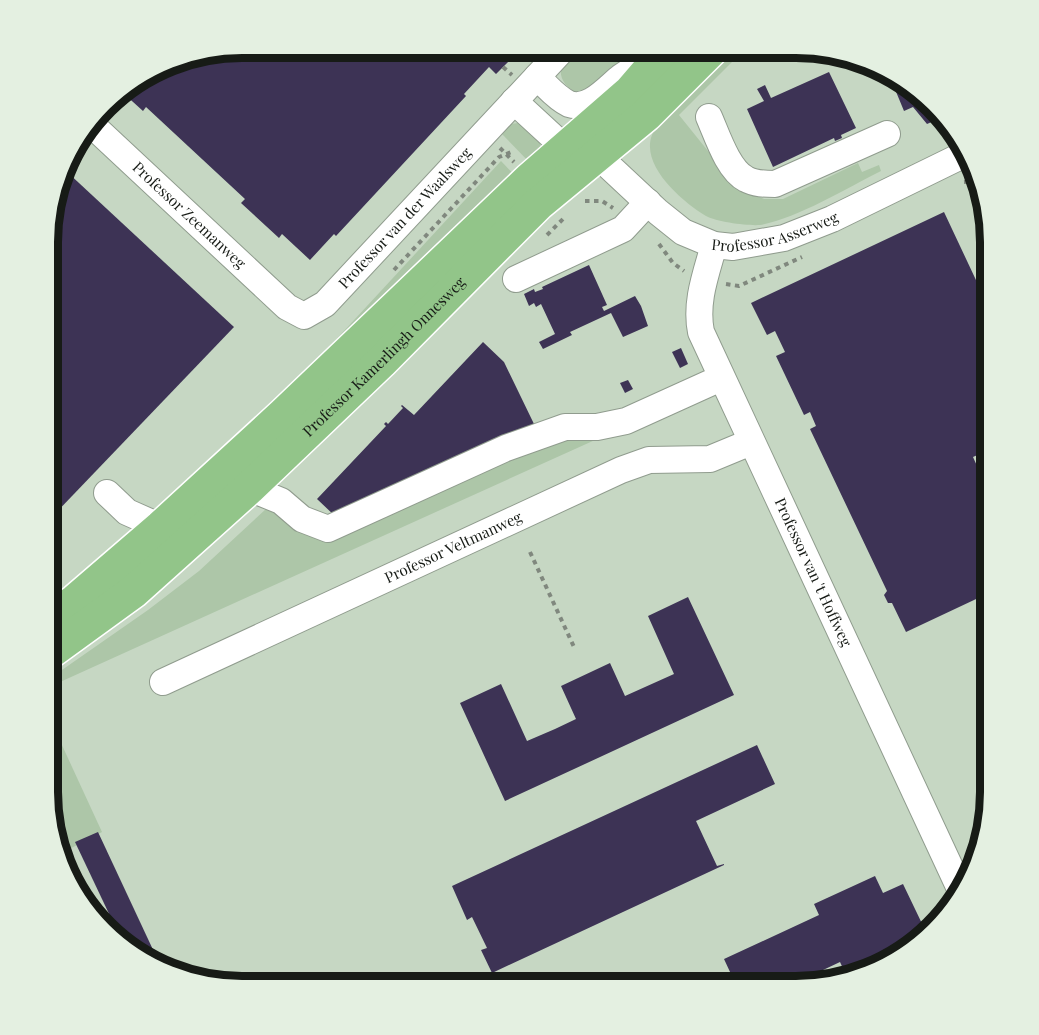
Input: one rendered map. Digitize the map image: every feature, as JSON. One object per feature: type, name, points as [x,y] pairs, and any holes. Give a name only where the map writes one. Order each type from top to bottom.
[{"type":"main road","name":"Professor Kamerlingh Onnesweg","points":[[59,613],[161,527],[348,355],[565,148],[630,92],[657,59]]},
{"type":"main road","name":"Professor Kamerlingh Onnesweg","points":[[59,646],[133,592],[249,488],[381,362],[538,204],[646,115],[702,59]]},
{"type":"street","name":"Professor van der Waalsweg","points":[[287,307],[304,316],[326,304],[554,59]]},
{"type":"street","points":[[537,77],[560,98],[570,104],[580,105],[599,96],[620,78],[649,59]]},
{"type":"street","points":[[514,101],[565,148]]},
{"type":"street","points":[[709,117],[732,165],[745,179],[762,184],[775,184],[887,134]]},
{"type":"street","points":[[593,124],[598,156]]},
{"type":"street","name":"Professor Zeemanweg","points":[[97,129],[287,307]]},
{"type":"street","name":"Professor Asserweg","points":[[565,148],[598,156],[683,232],[714,245],[733,247],[784,238],[832,219],[959,156]]},
{"type":"street","points":[[516,279],[623,229],[648,202]]},
{"type":"street","name":"Professor van 't Hoffweg","points":[[714,245],[700,294],[698,316],[701,332],[957,883]]},
{"type":"street","points":[[249,488],[281,501],[302,519],[328,530],[506,448],[565,427],[597,427],[626,421],[721,378]]},
{"type":"street","name":"Professor Veltmanweg","points":[[163,682],[621,470],[650,460],[710,459],[751,442]]},
{"type":"street","points":[[107,493],[127,512],[161,527]]},
{"type":"path","points":[[530,552],[574,646]]},
{"type":"shaded area","points":[[230,59],[821,60],[856,68],[889,83],[909,96],[943,130],[962,161],[971,183],[980,230],[980,805],[974,840],[967,863],[956,885],[943,905],[909,939],[867,963],[833,973],[809,976],[230,976],[183,967],[161,958],[130,939],[96,905],[72,863],[62,829],[59,805],[58,242],[62,206],[72,172],[83,150],[96,130],[130,96],[172,72],[206,62]]},
{"type":"shaded area","points":[[630,59],[581,95],[572,90],[562,78],[561,72],[567,60]]},
{"type":"shaded area","points":[[718,59],[735,59],[679,115],[737,187],[764,199],[783,199],[858,163],[862,172],[879,165],[881,171],[805,210],[774,222],[748,225],[711,218],[686,202],[666,182],[652,159],[650,147],[652,135],[664,116]]},
{"type":"shaded area","points":[[511,124],[523,124],[538,136],[541,148],[532,165],[502,134]]},
{"type":"shaded area","points":[[501,161],[521,182],[340,354],[331,345]]},
{"type":"shaded area","points":[[562,439],[595,440],[59,683],[59,672],[199,571],[267,508],[316,538],[534,446]]},
{"type":"shaded area","points":[[59,738],[102,832],[68,850],[59,805]]},
{"type":"building","points":[[230,59],[510,60],[496,74],[489,67],[464,94],[466,96],[336,236],[334,234],[310,260],[282,234],[279,238],[241,203],[245,199],[146,107],[143,111],[128,98],[172,72],[206,62]]},
{"type":"building","points":[[829,72],[856,128],[841,135],[842,138],[835,141],[834,138],[773,167],[747,109],[764,101],[757,89],[765,85],[771,98]]},
{"type":"building","points":[[894,86],[909,96],[935,121],[927,124],[913,107],[904,111]]},
{"type":"building","points":[[71,176],[234,327],[58,510],[58,242],[62,206]]},
{"type":"building","points":[[944,212],[980,289],[980,454],[973,457],[980,473],[980,597],[906,632],[892,603],[888,603],[884,595],[887,591],[810,429],[816,426],[810,412],[804,415],[776,356],[785,352],[775,331],[767,335],[751,303]]},
{"type":"building","points":[[589,265],[607,305],[602,307],[604,311],[635,296],[648,326],[623,337],[611,313],[570,332],[572,335],[543,349],[539,342],[555,334],[541,304],[536,307],[534,303],[529,306],[524,294],[534,289],[535,292],[543,289],[542,287]]},
{"type":"building","points":[[483,342],[504,362],[534,424],[336,517],[317,499],[386,426],[384,424],[386,422],[388,424],[403,408],[402,405],[414,415]]},
{"type":"building","points":[[681,348],[688,364],[680,368],[672,352]]},
{"type":"building","points":[[628,380],[633,389],[625,393],[620,383]]},
{"type":"building","points":[[688,597],[734,695],[505,801],[460,703],[501,684],[527,741],[576,719],[561,686],[610,663],[625,696],[674,674],[648,616]]},
{"type":"building","points":[[757,745],[775,784],[696,821],[717,866],[724,865],[492,973],[481,950],[487,948],[472,917],[467,920],[452,886]]},
{"type":"building","points":[[98,832],[155,955],[130,939],[114,925],[75,842]]},
{"type":"building","points":[[875,876],[883,893],[903,884],[923,926],[889,952],[867,963],[844,970],[840,962],[811,976],[732,976],[724,959],[819,915],[814,904]]}]
